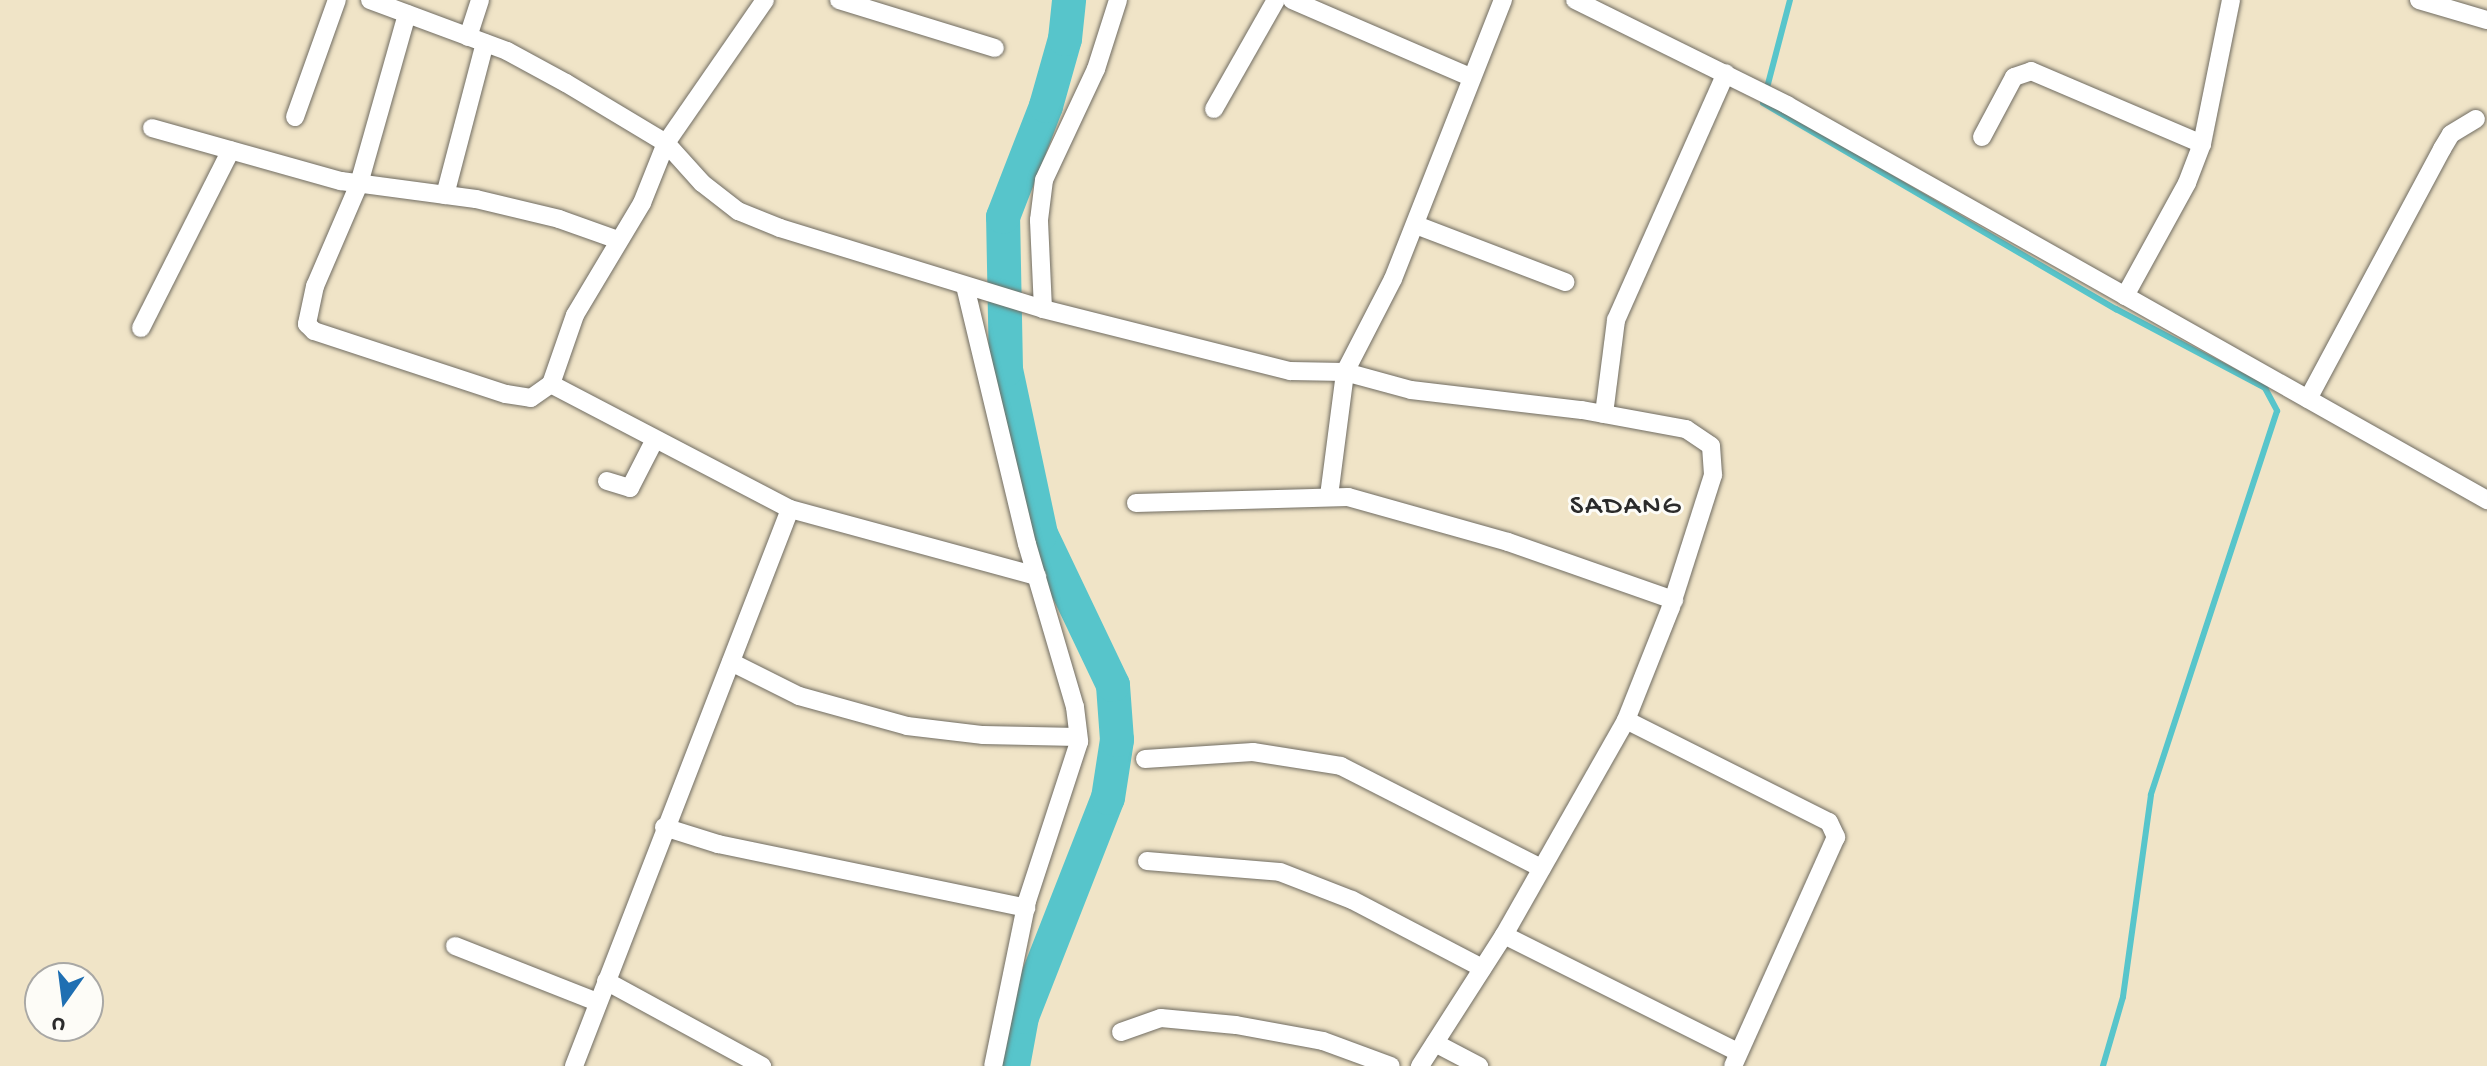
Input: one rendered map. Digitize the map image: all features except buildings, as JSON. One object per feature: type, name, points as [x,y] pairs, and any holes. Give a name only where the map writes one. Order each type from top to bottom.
[{"type":"street","points":[[295,117],[337,0]]},
{"type":"street","points":[[445,195],[477,40],[480,0]]},
{"type":"street","points":[[407,14],[359,184],[315,286],[307,324],[314,331],[506,394],[531,398],[551,384],[575,315],[642,203],[666,143],[765,0]]},
{"type":"street","points":[[839,0],[995,48]]},
{"type":"street","points":[[1043,309],[1039,220],[1044,180],[1096,69],[1118,0]]},
{"type":"street","points":[[1214,109],[1276,0]]},
{"type":"street","points":[[1292,0],[1472,78]]},
{"type":"street","points":[[1329,496],[1345,372],[1368,335],[1416,225],[1503,0]]},
{"type":"street","points":[[1575,0],[1787,105],[2308,399],[2484,492]]},
{"type":"street","points":[[2125,296],[2187,183],[2202,144],[2231,0]]},
{"type":"street","points":[[2419,0],[2487,20]]},
{"type":"street","points":[[373,1],[477,40],[566,83],[666,143],[702,183],[738,211],[1043,309],[1290,371],[1345,372],[1411,390],[1604,414],[1686,429],[1711,446],[1713,475],[1674,600],[1626,720],[1504,935],[1420,1066]]},
{"type":"street","points":[[1982,137],[2014,77],[2031,71],[2202,144]]},
{"type":"street","points":[[1604,414],[1616,320],[1733,77]]},
{"type":"street","points":[[2308,399],[2448,138],[2476,119]]},
{"type":"street","points":[[152,128],[359,184],[445,195],[559,219],[618,240]]},
{"type":"street","points":[[141,328],[231,150]]},
{"type":"street","points":[[1416,225],[1565,282]]},
{"type":"street","points":[[972,288],[1037,576],[1075,707],[1078,737],[1074,763],[1026,908],[993,1066]]},
{"type":"street","points":[[551,384],[654,441],[790,509],[1037,576]]},
{"type":"street","points":[[607,481],[630,488],[654,441]]},
{"type":"street","points":[[1136,503],[1329,496],[1463,528],[1674,600]]},
{"type":"street","points":[[574,1066],[664,827],[790,509]]},
{"type":"street","points":[[731,662],[799,696],[907,726],[983,735],[1078,737]]},
{"type":"street","points":[[1504,935],[1735,1059],[1834,847],[1834,830],[1829,822],[1626,720]]},
{"type":"street","points":[[1145,759],[1253,752],[1341,766],[1541,868]]},
{"type":"street","points":[[664,827],[733,847],[1026,908]]},
{"type":"street","points":[[1147,861],[1280,872],[1352,900],[1482,968]]},
{"type":"street","points":[[455,946],[597,1002]]},
{"type":"street","points":[[606,981],[762,1066]]},
{"type":"street","points":[[1121,1032],[1161,1018],[1236,1025],[1323,1041],[1391,1066]]},
{"type":"street","points":[[1435,1043],[1479,1066]]},
{"type":"waterway","points":[[1013,1066],[1022,1017],[1108,798],[1117,740],[1113,685],[1041,534],[1006,370],[1003,217],[1046,106],[1065,39],[1069,0]]},
{"type":"waterway","points":[[1790,0],[1763,103],[2116,309],[2265,388],[2277,411],[2151,795],[2123,997],[2103,1066]]},
{"type":"district","name":"SADANG","points":[[1626,508]]}]
